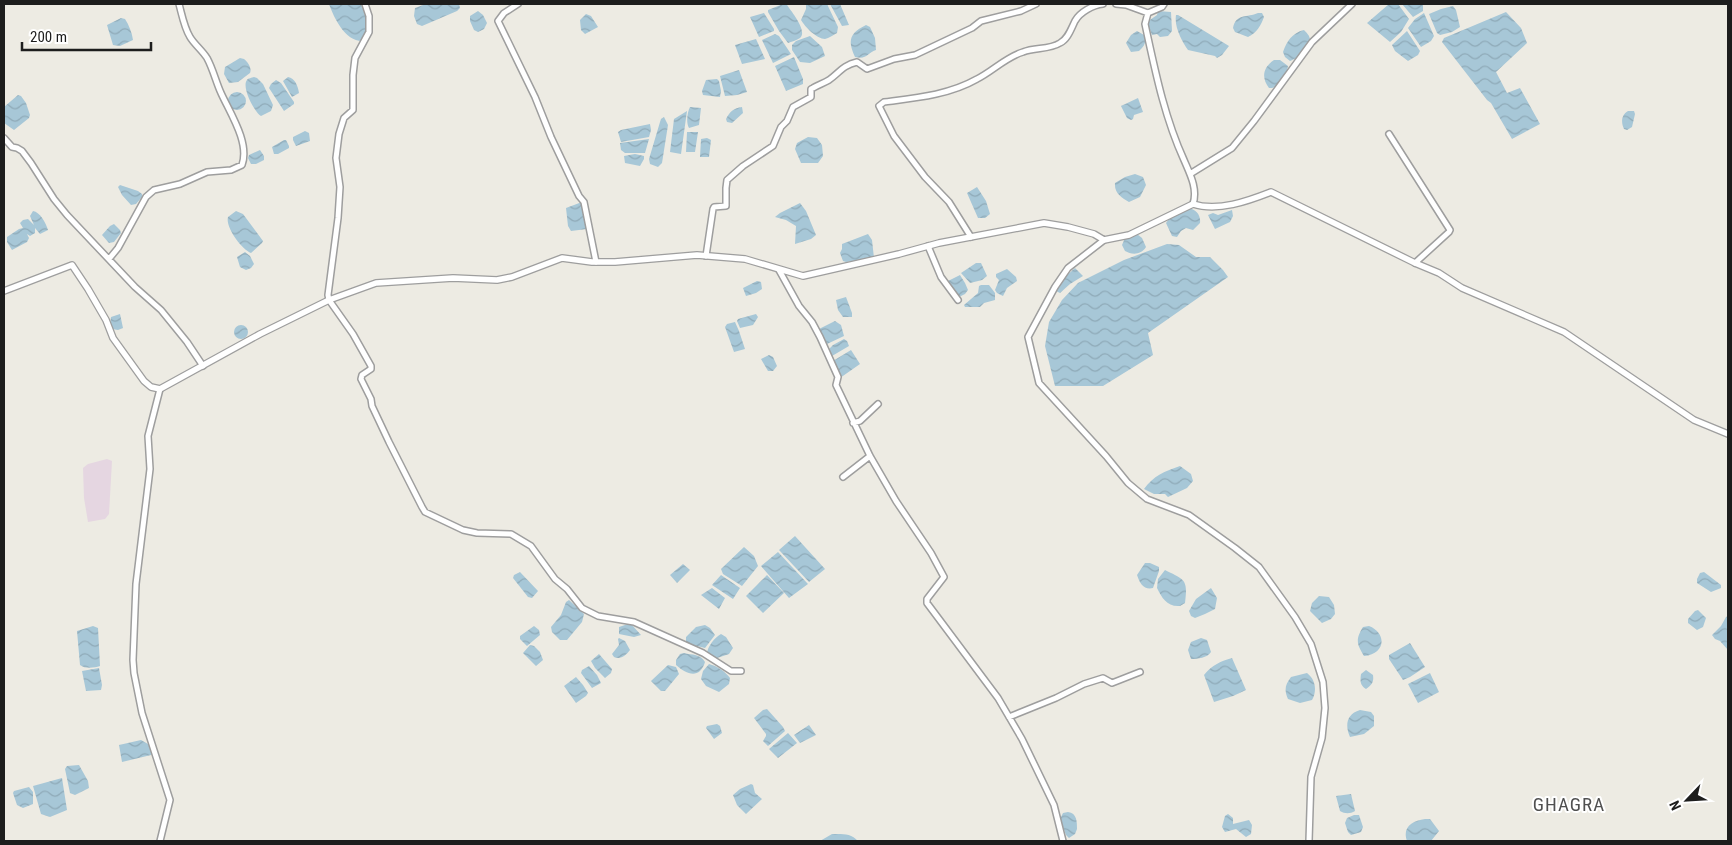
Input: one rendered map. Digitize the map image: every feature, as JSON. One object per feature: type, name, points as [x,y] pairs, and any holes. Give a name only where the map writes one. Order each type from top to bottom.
[{"type":"street","points":[[109,259],[118,248],[142,202],[154,190],[180,184],[207,172],[231,170],[242,165],[244,158],[244,149],[234,119],[221,93],[208,59],[190,38],[184,26],[179,4]]},
{"type":"street","points":[[365,4],[370,20],[369,32],[355,58],[353,110],[344,118],[339,134],[336,158],[340,178],[339,204],[328,292],[329,300],[353,334],[370,364],[371,369],[362,376],[361,380],[389,442],[425,512],[463,530],[477,533],[511,534],[531,546],[555,579],[567,589],[582,608],[598,616],[634,622],[703,653],[714,662],[731,670],[741,671]]},
{"type":"street","points":[[518,4],[504,13],[498,22],[538,104],[551,137],[579,196],[584,202],[596,262]]},
{"type":"street","points":[[706,256],[713,209],[714,207],[726,206],[728,180],[743,166],[773,146],[781,127],[787,121],[792,107],[811,98],[811,89],[830,80],[836,73],[851,63],[857,62],[867,69],[894,59],[915,55],[972,28],[981,21],[1021,11],[1036,4]]},
{"type":"street","points":[[970,237],[949,202],[925,177],[894,136],[879,106],[884,102],[933,94],[961,86],[976,80],[1024,51],[1055,46],[1063,42],[1082,13],[1098,4],[1103,4]]},
{"type":"street","points":[[1116,4],[1126,5],[1148,13]]},
{"type":"street","points":[[1164,4],[1148,13],[1144,24],[1173,135],[1190,174],[1196,197],[1193,204],[1129,235],[1104,240],[1068,268],[1055,287],[1028,337],[1039,383],[1106,456],[1128,483],[1147,499],[1189,515],[1259,567],[1295,617],[1311,644],[1323,682],[1325,708],[1322,738],[1311,777],[1310,841]]},
{"type":"street","points":[[1190,174],[1232,148],[1260,114],[1312,42],[1352,4]]},
{"type":"street","points":[[1390,134],[1450,230],[1415,263]]},
{"type":"street","points":[[4,138],[12,147],[22,151],[67,215],[135,287],[161,310],[187,342],[203,366]]},
{"type":"street","points":[[1193,204],[1202,207],[1217,206],[1249,200],[1271,192],[1439,274],[1462,288],[1564,332],[1694,420],[1728,434]]},
{"type":"street","points":[[4,291],[72,265],[106,320],[113,338],[144,381],[151,387],[160,389],[260,334],[329,300],[376,283],[453,278],[496,280],[512,278],[562,258],[596,262],[632,262],[697,255],[745,259],[803,276],[928,246],[1044,223],[1094,234],[1104,240]]},
{"type":"street","points":[[928,246],[942,277],[958,300]]},
{"type":"street","points":[[779,270],[799,306],[812,322],[820,337],[838,377],[836,386],[870,456],[944,576],[927,598],[927,603],[998,698],[1009,717],[1054,805],[1063,841]]},
{"type":"street","points":[[160,389],[148,436],[150,469],[136,584],[133,660],[142,713],[170,800],[160,841]]},
{"type":"street","points":[[853,423],[860,421],[878,404]]},
{"type":"street","points":[[843,477],[870,456]]},
{"type":"street","points":[[1009,717],[1056,698],[1084,684],[1103,678],[1112,683],[1140,672]]},
{"type":"shaded area","points":[[107,459],[112,461],[109,514],[105,519],[88,522],[84,498],[83,468],[88,464]]},
{"type":"water","points":[[329,4],[361,4],[367,27],[362,41],[356,40],[345,33],[337,22]]},
{"type":"water","points":[[426,4],[459,4],[460,8],[422,26],[417,24],[414,16],[415,8]]},
{"type":"water","points":[[783,4],[787,5],[792,12],[802,31],[800,38],[788,43],[768,12],[768,10]]},
{"type":"water","points":[[806,4],[827,4],[838,27],[837,33],[825,39],[818,37],[808,29],[801,20]]},
{"type":"water","points":[[830,4],[840,4],[849,25],[842,26]]},
{"type":"water","points":[[1389,4],[1398,4],[1409,19],[1401,32],[1390,42],[1367,23]]},
{"type":"water","points":[[1402,4],[1423,4],[1423,11],[1413,17]]},
{"type":"water","points":[[1453,6],[1456,10],[1460,27],[1452,32],[1440,35],[1437,33],[1429,14]]},
{"type":"water","points":[[478,11],[483,15],[487,23],[484,29],[478,32],[474,30],[470,16]]},
{"type":"water","points":[[1158,11],[1171,12],[1172,31],[1168,36],[1152,35],[1147,22],[1157,15]]},
{"type":"water","points":[[1506,12],[1521,28],[1527,43],[1496,72],[1507,93],[1520,88],[1540,124],[1512,139],[1491,103],[1442,42],[1444,38]]},
{"type":"water","points":[[764,13],[774,31],[759,37],[750,17]]},
{"type":"water","points":[[1262,13],[1264,17],[1254,33],[1248,37],[1235,32],[1233,28],[1234,23],[1239,18]]},
{"type":"water","points":[[1424,13],[1434,36],[1431,41],[1421,47],[1408,28],[1415,19]]},
{"type":"water","points":[[586,14],[591,16],[598,27],[585,34],[581,30],[580,20]]},
{"type":"water","points":[[1176,15],[1229,46],[1217,58],[1188,50],[1177,29]]},
{"type":"water","points":[[121,18],[125,19],[133,40],[120,46],[113,45],[107,25]]},
{"type":"water","points":[[866,25],[870,27],[875,38],[876,50],[865,57],[855,57],[851,46],[853,34]]},
{"type":"water","points":[[1304,30],[1309,37],[1309,43],[1302,53],[1290,61],[1283,52],[1293,35]]},
{"type":"water","points":[[1137,31],[1144,35],[1145,43],[1139,51],[1131,52],[1126,43],[1131,35]]},
{"type":"water","points":[[1407,31],[1420,51],[1418,55],[1408,61],[1395,51],[1392,45]]},
{"type":"water","points":[[775,34],[779,36],[791,54],[773,63],[762,40]]},
{"type":"water","points":[[810,36],[822,47],[825,56],[810,63],[800,62],[792,50],[792,45],[796,41]]},
{"type":"water","points":[[756,39],[765,59],[742,64],[735,45]]},
{"type":"water","points":[[794,57],[803,79],[803,84],[786,91],[775,66]]},
{"type":"water","points":[[240,58],[248,63],[250,73],[238,82],[229,83],[224,74],[225,67]]},
{"type":"water","points":[[1274,60],[1280,60],[1288,66],[1284,78],[1279,84],[1269,88],[1266,84],[1264,73],[1267,66]]},
{"type":"water","points":[[739,70],[747,92],[725,96],[720,76]]},
{"type":"water","points":[[254,77],[263,84],[273,105],[271,111],[261,116],[252,105],[247,94],[247,80]]},
{"type":"water","points":[[288,77],[294,81],[299,90],[299,93],[292,97],[283,81]]},
{"type":"water","points":[[717,79],[721,91],[720,97],[703,95],[702,91],[706,80]]},
{"type":"water","points":[[276,80],[281,83],[294,102],[284,111],[269,88]]},
{"type":"water","points":[[237,92],[243,95],[246,101],[243,107],[237,110],[231,107],[228,101],[231,95]]},
{"type":"water","points":[[18,95],[26,103],[30,115],[29,118],[14,130],[4,123],[4,107]]},
{"type":"water","points":[[1138,98],[1143,112],[1134,115],[1131,120],[1127,118],[1121,106]]},
{"type":"water","points":[[690,107],[701,108],[699,125],[689,128],[687,118]]},
{"type":"water","points":[[742,107],[743,113],[732,123],[727,122],[726,119],[734,109]]},
{"type":"water","points":[[687,111],[681,154],[670,152],[674,119]]},
{"type":"water","points":[[1628,111],[1634,111],[1635,114],[1632,127],[1627,130],[1624,129],[1622,122],[1624,115]]},
{"type":"water","points":[[664,117],[668,125],[662,163],[658,167],[650,164],[649,159],[661,119]]},
{"type":"water","points":[[650,124],[649,137],[621,142],[618,132],[621,130]]},
{"type":"water","points":[[305,131],[309,133],[310,141],[296,146],[293,137]]},
{"type":"water","points":[[687,132],[698,132],[695,152],[686,152]]},
{"type":"water","points":[[808,137],[817,138],[822,145],[823,156],[818,163],[801,163],[795,149],[797,143]]},
{"type":"water","points":[[707,138],[711,140],[709,157],[700,157],[701,139]]},
{"type":"water","points":[[649,139],[645,153],[625,153],[621,150],[620,143]]},
{"type":"water","points":[[286,140],[289,148],[274,154],[272,147]]},
{"type":"water","points":[[260,150],[264,160],[251,164],[248,158],[249,155]]},
{"type":"water","points":[[635,154],[644,156],[640,166],[625,163],[624,156]]},
{"type":"water","points":[[1135,174],[1143,177],[1146,185],[1140,197],[1129,202],[1117,192],[1115,183]]},
{"type":"water","points":[[120,185],[138,191],[142,194],[142,197],[136,204],[131,205],[122,195],[118,187]]},
{"type":"water","points":[[977,187],[986,201],[990,214],[985,218],[978,218],[967,193]]},
{"type":"water","points":[[582,202],[587,229],[571,231],[568,226],[566,208]]},
{"type":"water","points":[[800,203],[806,211],[816,235],[811,239],[795,244],[796,226],[786,220],[775,217]]},
{"type":"water","points":[[1188,208],[1197,213],[1200,217],[1200,223],[1193,230],[1186,228],[1177,237],[1172,236],[1166,223],[1171,216]]},
{"type":"water","points":[[1232,210],[1233,216],[1230,222],[1215,229],[1208,215],[1213,213],[1218,215]]},
{"type":"water","points":[[33,211],[44,221],[48,230],[40,234],[35,228],[35,233],[30,236],[27,234],[29,238],[27,242],[12,250],[7,242],[7,237],[23,228],[20,223],[23,220],[28,219],[34,225],[30,216]]},
{"type":"water","points":[[236,211],[243,214],[263,241],[251,253],[239,243],[229,226],[228,217]]},
{"type":"water","points":[[114,224],[121,233],[114,242],[109,243],[102,235]]},
{"type":"water","points":[[868,234],[872,240],[874,258],[843,261],[840,253],[842,244]]},
{"type":"water","points":[[1137,234],[1142,238],[1146,247],[1142,252],[1131,253],[1125,251],[1122,245],[1125,238]]},
{"type":"water","points":[[1167,244],[1179,245],[1196,257],[1210,257],[1228,277],[1148,333],[1153,355],[1103,386],[1055,386],[1045,346],[1049,322],[1062,300],[1078,283],[1124,260]]},
{"type":"water","points":[[245,252],[250,256],[254,264],[246,270],[240,267],[237,257]]},
{"type":"water","points":[[976,263],[981,263],[987,276],[982,280],[970,283],[961,273]]},
{"type":"water","points":[[1075,268],[1083,276],[1060,293],[1056,291],[1065,277]]},
{"type":"water","points":[[1007,269],[1016,277],[1017,281],[1007,288],[1003,296],[995,290],[999,280],[996,274]]},
{"type":"water","points":[[960,275],[968,290],[957,298],[947,284],[948,281]]},
{"type":"water","points":[[757,281],[761,282],[762,289],[746,296],[743,288]]},
{"type":"water","points":[[989,285],[995,293],[995,300],[984,303],[980,307],[965,307],[964,305],[978,293],[979,286]]},
{"type":"water","points":[[846,297],[852,317],[843,317],[838,310],[836,300]]},
{"type":"water","points":[[120,314],[123,328],[118,330],[112,329],[110,325],[111,317]]},
{"type":"water","points":[[756,314],[758,317],[753,325],[740,328],[738,319]]},
{"type":"water","points":[[835,321],[841,325],[844,336],[827,344],[819,329]]},
{"type":"water","points":[[735,322],[745,349],[734,352],[725,327],[727,324]]},
{"type":"water","points":[[238,325],[244,325],[248,332],[244,339],[238,339],[234,335],[234,329]]},
{"type":"water","points":[[844,339],[849,346],[832,356],[828,350]]},
{"type":"water","points":[[851,350],[860,364],[840,378],[833,361]]},
{"type":"water","points":[[769,355],[773,357],[777,366],[773,371],[768,371],[761,359]]},
{"type":"water","points":[[1180,466],[1191,474],[1193,481],[1187,488],[1168,497],[1165,494],[1154,494],[1144,489],[1160,474]]},
{"type":"water","points":[[795,536],[825,569],[809,582],[779,550]]},
{"type":"water","points":[[744,547],[754,556],[758,566],[742,586],[723,574],[721,569]]},
{"type":"water","points":[[778,552],[808,584],[789,598],[761,566]]},
{"type":"water","points":[[1145,563],[1159,567],[1153,588],[1143,586],[1137,575]]},
{"type":"water","points":[[683,564],[690,570],[677,583],[670,575]]},
{"type":"water","points":[[1165,570],[1184,581],[1186,589],[1185,603],[1180,606],[1168,603],[1157,588],[1158,579]]},
{"type":"water","points":[[520,572],[538,591],[532,598],[528,597],[513,578],[514,575]]},
{"type":"water","points":[[1704,572],[1721,585],[1721,588],[1711,592],[1697,583],[1700,573]]},
{"type":"water","points":[[721,575],[740,588],[733,599],[712,585]]},
{"type":"water","points":[[767,575],[784,593],[763,613],[746,596]]},
{"type":"water","points":[[712,588],[725,598],[719,609],[701,595]]},
{"type":"water","points":[[1211,588],[1217,598],[1215,609],[1195,618],[1191,616],[1189,611],[1196,599]]},
{"type":"water","points":[[1319,596],[1329,597],[1334,605],[1335,614],[1331,619],[1322,623],[1310,611],[1312,603]]},
{"type":"water","points":[[569,600],[584,614],[582,622],[567,640],[560,640],[552,632],[551,627],[561,615],[566,602]]},
{"type":"water","points":[[1698,610],[1706,618],[1703,627],[1697,630],[1688,623],[1688,619]]},
{"type":"water","points":[[1728,616],[1728,650],[1712,635]]},
{"type":"water","points":[[628,624],[632,625],[641,635],[634,637],[619,634],[619,627]]},
{"type":"water","points":[[705,625],[715,635],[705,648],[686,642],[686,637],[696,627]]},
{"type":"water","points":[[93,626],[98,628],[100,666],[87,668],[80,665],[77,631]]},
{"type":"water","points":[[534,626],[539,630],[540,635],[527,646],[520,639],[520,636]]},
{"type":"water","points":[[1369,626],[1379,633],[1382,643],[1377,651],[1364,656],[1358,645],[1358,639],[1363,627]]},
{"type":"water","points":[[721,634],[726,637],[733,648],[729,654],[714,659],[707,654],[707,651],[716,637]]},
{"type":"water","points":[[619,638],[625,641],[630,650],[627,654],[617,658],[612,654],[619,645]]},
{"type":"water","points":[[1201,638],[1207,640],[1211,652],[1205,657],[1191,659],[1188,650],[1191,642]]},
{"type":"water","points":[[1410,643],[1425,667],[1403,680],[1389,659],[1389,655]]},
{"type":"water","points":[[530,645],[540,652],[543,660],[536,666],[523,653]]},
{"type":"water","points":[[599,654],[612,669],[611,673],[605,678],[591,661]]},
{"type":"water","points":[[680,654],[696,655],[703,659],[705,662],[700,671],[693,674],[689,673],[676,665],[676,660]]},
{"type":"water","points":[[1232,658],[1246,690],[1214,702],[1204,675],[1217,664]]},
{"type":"water","points":[[709,664],[721,669],[730,678],[729,684],[719,692],[706,686],[701,679],[703,671]]},
{"type":"water","points":[[668,665],[676,667],[679,674],[665,691],[661,691],[651,681]]},
{"type":"water","points":[[589,666],[601,683],[592,688],[581,673],[582,670]]},
{"type":"water","points":[[99,668],[101,690],[86,691],[82,671]]},
{"type":"water","points":[[1366,670],[1373,677],[1372,683],[1366,689],[1362,684],[1361,674]]},
{"type":"water","points":[[1307,673],[1315,686],[1312,700],[1300,703],[1288,699],[1286,688],[1291,677]]},
{"type":"water","points":[[1430,673],[1439,692],[1418,703],[1408,684]]},
{"type":"water","points":[[576,677],[588,693],[576,703],[564,686]]},
{"type":"water","points":[[767,709],[785,731],[768,746],[763,741],[766,734],[754,718]]},
{"type":"water","points":[[1360,710],[1371,712],[1374,716],[1374,726],[1364,734],[1350,737],[1347,729],[1349,717]]},
{"type":"water","points":[[717,724],[720,726],[722,733],[714,739],[706,728],[707,726]]},
{"type":"water","points":[[809,725],[816,735],[800,743],[794,735]]},
{"type":"water","points":[[788,733],[797,743],[778,758],[769,749]]},
{"type":"water","points":[[141,740],[148,744],[153,752],[151,755],[122,762],[119,745]]},
{"type":"water","points":[[79,765],[88,781],[89,788],[75,795],[70,793],[65,769],[67,766]]},
{"type":"water","points":[[62,778],[67,810],[50,817],[41,814],[33,786]]},
{"type":"water","points":[[751,784],[755,793],[762,799],[746,814],[737,805],[733,795]]},
{"type":"water","points":[[29,787],[33,792],[33,804],[23,808],[17,805],[13,793],[14,791]]},
{"type":"water","points":[[1351,794],[1355,811],[1344,813],[1340,811],[1336,796]]},
{"type":"water","points":[[1068,812],[1075,816],[1077,821],[1075,834],[1069,838],[1060,819],[1063,813]]},
{"type":"water","points":[[1228,814],[1233,818],[1233,824],[1249,820],[1252,825],[1251,834],[1246,837],[1236,829],[1225,832],[1222,827],[1225,816]]},
{"type":"water","points":[[1359,815],[1363,827],[1361,832],[1351,835],[1345,823],[1347,818]]},
{"type":"water","points":[[1430,819],[1439,831],[1431,841],[1407,841],[1407,828],[1416,821]]},
{"type":"water","points":[[832,834],[849,835],[858,841],[820,841]]},
{"type":"district","name":"GHAGRA","points":[[1569,804]]}]
